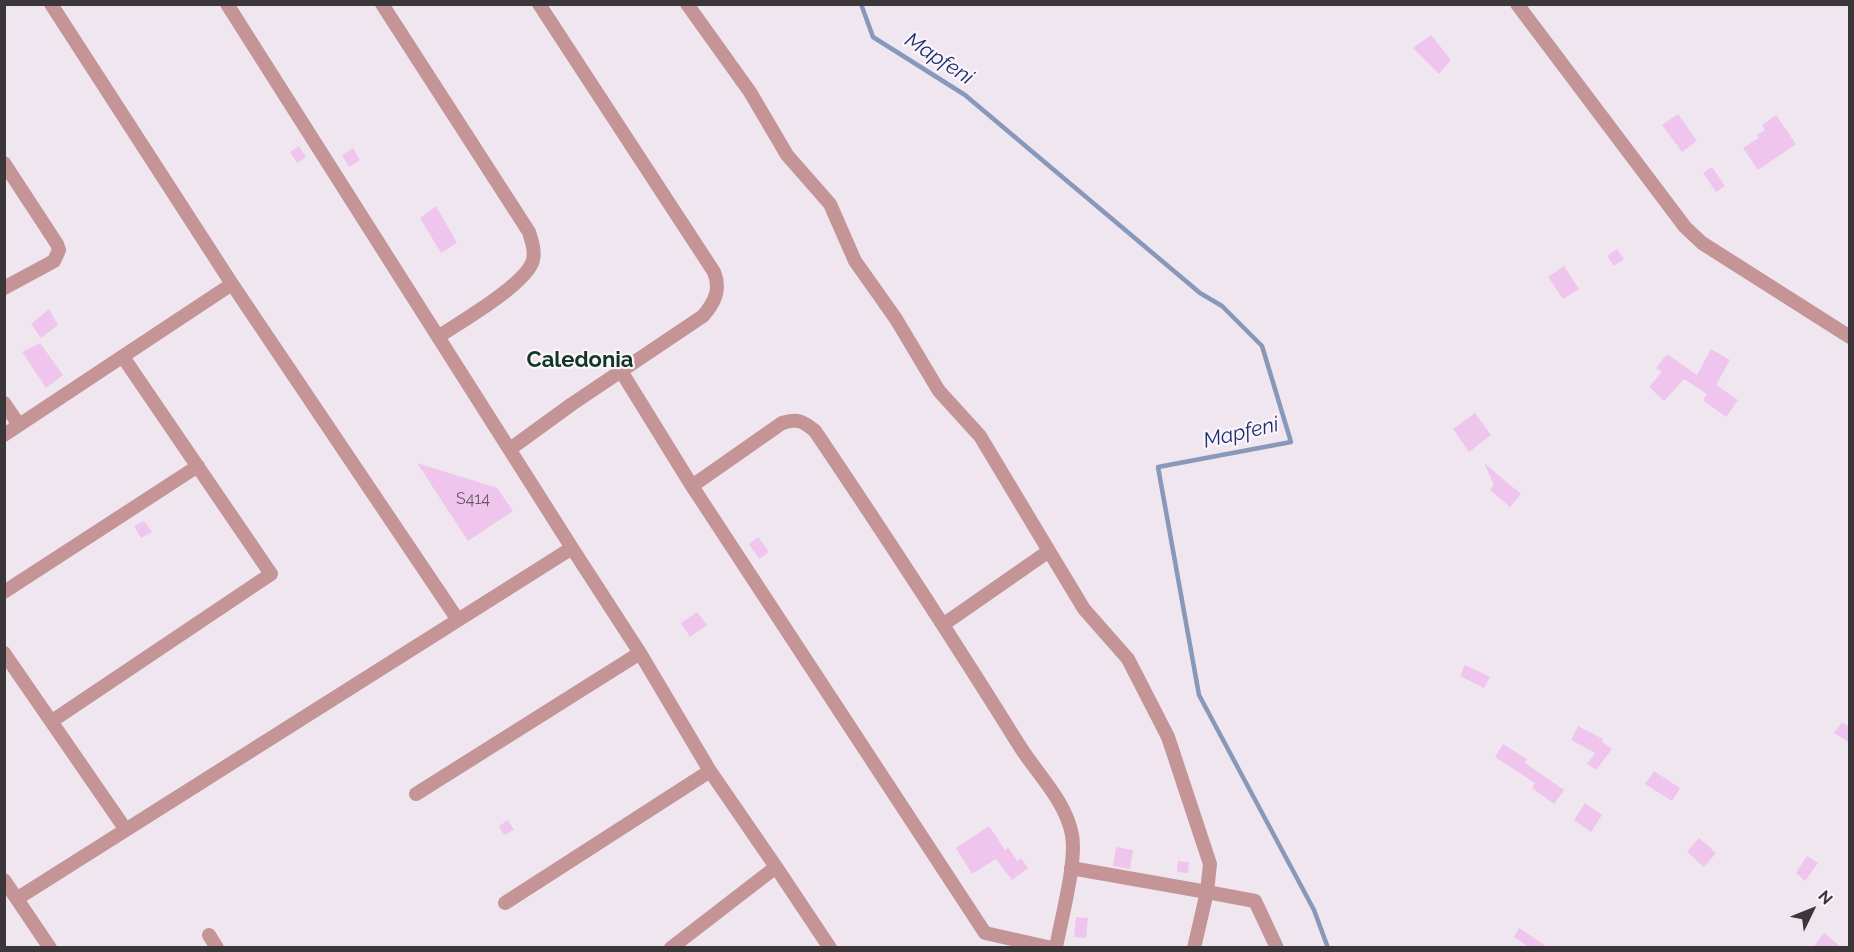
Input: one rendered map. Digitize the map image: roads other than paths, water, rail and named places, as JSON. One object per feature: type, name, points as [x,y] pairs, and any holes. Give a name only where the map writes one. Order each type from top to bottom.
[{"type":"street","points":[[51,4],[232,284],[458,620]]},
{"type":"street","points":[[227,4],[640,653],[710,771],[830,948]]},
{"type":"street","points":[[382,4],[529,232],[534,248],[533,261],[528,272],[516,284],[438,337]]},
{"type":"street","points":[[510,449],[621,370],[703,316],[716,297],[718,282],[714,272],[539,4]]},
{"type":"street","points":[[687,4],[750,92],[787,154],[830,204],[855,261],[896,320],[939,391],[980,436],[1084,609],[1128,659],[1168,737],[1210,864],[1207,892],[1194,948]]},
{"type":"street","points":[[1517,4],[1685,227],[1702,243],[1850,337]]},
{"type":"street","points":[[4,163],[59,250],[54,261],[4,288]]},
{"type":"street","points":[[4,435],[232,284]]},
{"type":"street","points":[[52,721],[271,574],[123,357]]},
{"type":"street","points":[[621,370],[692,486],[985,933],[1054,948],[1071,868],[1073,837],[1067,816],[1027,758],[944,624],[815,431],[795,419],[782,423],[692,486]]},
{"type":"street","points":[[4,404],[19,425]]},
{"type":"street","points":[[4,592],[198,466]]},
{"type":"street","points":[[18,898],[572,548]]},
{"type":"street","points":[[944,624],[1049,551]]},
{"type":"street","points":[[4,653],[126,830]]},
{"type":"street","points":[[416,794],[640,653]]},
{"type":"street","points":[[505,903],[710,771]]},
{"type":"street","points":[[673,947],[776,867]]},
{"type":"street","points":[[1071,868],[1256,901],[1277,948]]},
{"type":"street","points":[[4,880],[50,948]]},
{"type":"waterway","name":"Mapfeni","points":[[861,4],[873,37],[965,95],[1200,293],[1222,306],[1262,346],[1291,442],[1158,467],[1199,695],[1314,910],[1328,948]]},
{"type":"district","name":"Caledonia","points":[[580,360]]}]
